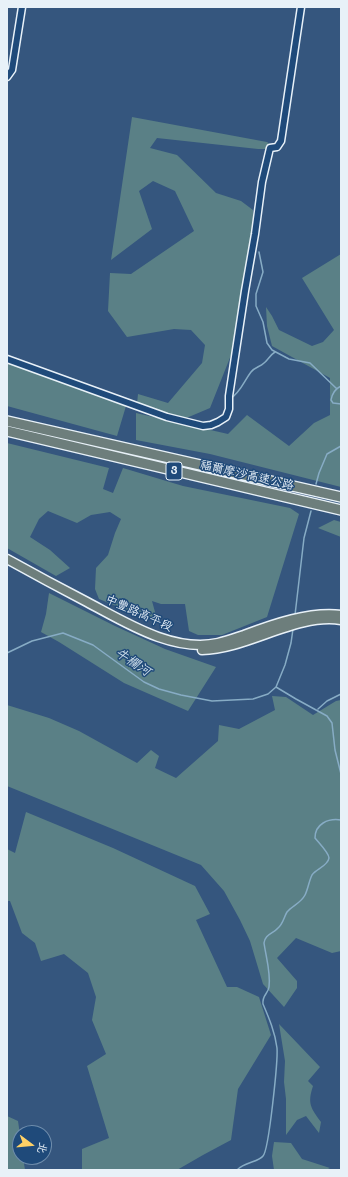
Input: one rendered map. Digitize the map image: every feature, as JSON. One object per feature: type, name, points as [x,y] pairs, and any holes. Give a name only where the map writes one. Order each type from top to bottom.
[{"type":"highway","name":"福爾摩沙高速公路","points":[[7,421],[341,497]]},
{"type":"highway","name":"福爾摩沙高速公路","points":[[7,431],[341,510]]},
{"type":"main road","name":"中豐路高平段","points":[[7,559],[40,580]]},
{"type":"main road","name":"中豐路高平段","points":[[7,565],[149,634],[182,646],[217,643],[282,625],[334,614],[341,615]]},
{"type":"main road","name":"中豐路高平段","points":[[314,618],[341,620]]},
{"type":"street","points":[[7,77],[12,70],[22,7]]},
{"type":"street","points":[[7,359],[167,417],[203,426],[218,422],[226,417],[229,409],[229,396],[262,182],[270,148],[277,147],[281,141],[301,7]]},
{"type":"green space","points":[[132,117],[267,142],[276,149],[258,149],[157,138],[150,148],[177,155],[216,193],[241,201],[253,210],[253,242],[237,340],[210,408],[184,419],[137,404],[138,394],[168,403],[202,363],[205,345],[191,330],[174,329],[127,337],[108,311],[110,273],[131,274],[194,231],[175,191],[153,181],[139,191],[152,229],[111,260]]},
{"type":"green space","points":[[341,254],[341,487],[210,454],[136,440],[136,413],[228,434],[247,415],[289,446],[314,423],[330,415],[330,378],[272,346],[267,326],[266,307],[279,330],[312,346],[323,342],[334,330],[302,278]]},
{"type":"green space","points":[[7,363],[116,400],[126,406],[117,436],[7,406]]},
{"type":"green space","points":[[7,443],[109,468],[103,489],[113,493],[123,468],[183,486],[290,508],[299,514],[267,617],[222,635],[198,635],[189,631],[185,604],[161,604],[152,601],[158,623],[99,599],[95,589],[96,568],[108,555],[121,519],[110,512],[91,515],[77,523],[48,511],[39,519],[30,537],[50,550],[70,568],[56,576],[7,548]]},
{"type":"green space","points":[[334,520],[341,522],[341,537],[318,528]]},
{"type":"green space","points":[[49,593],[165,649],[216,667],[188,711],[124,683],[41,632],[46,614]]},
{"type":"green space","points":[[272,696],[286,697],[313,715],[336,701],[341,700],[341,951],[332,953],[296,938],[277,958],[297,981],[297,988],[284,1007],[263,984],[250,941],[224,891],[201,865],[7,786],[7,705],[49,718],[79,731],[137,763],[151,750],[159,756],[155,768],[176,778],[218,741],[219,725],[239,729],[275,710]]},
{"type":"green space","points":[[26,812],[113,848],[195,886],[210,914],[196,920],[227,987],[237,987],[259,997],[271,1035],[238,1089],[231,1140],[177,1170],[82,1170],[82,1149],[109,1138],[87,1066],[106,1054],[92,1020],[96,997],[88,973],[64,954],[41,961],[35,943],[22,933],[10,901],[7,901],[7,849],[15,853]]},
{"type":"green space","points":[[279,1024],[320,1067],[308,1081],[313,1086],[310,1097],[311,1106],[321,1122],[319,1133],[306,1116],[297,1120],[286,1135],[286,1099],[284,1082],[285,1061]]},
{"type":"green space","points":[[7,1116],[18,1121],[19,1125],[12,1125],[12,1165],[24,1165],[25,1170],[7,1170]]},
{"type":"green space","points":[[274,1142],[291,1143],[302,1159],[330,1168],[326,1170],[274,1170],[272,1156]]},
{"type":"waterway","points":[[259,252],[263,272],[256,294],[256,306],[263,322],[267,343],[272,350],[289,359],[310,363],[337,389]]},
{"type":"waterway","points":[[230,399],[240,390],[253,370],[275,352]]},
{"type":"waterway","points":[[341,386],[334,392],[331,400],[333,403],[341,404]]},
{"type":"waterway","points":[[316,484],[327,454],[341,446]]},
{"type":"waterway","points":[[295,615],[304,538],[311,511]]},
{"type":"waterway","name":"牛欄河","points":[[7,653],[32,641],[63,633],[93,645],[144,682],[159,689],[212,701],[253,699],[268,694],[276,687],[285,665],[293,629]]},
{"type":"waterway","points":[[276,687],[327,716],[332,723],[335,750],[341,774]]},
{"type":"waterway","points":[[318,709],[327,701],[341,694]]},
{"type":"waterway","points":[[237,1170],[243,1165],[258,1160],[263,1156],[268,1138],[273,1104],[277,1048],[270,1020],[263,1004],[263,999],[268,989],[269,982],[269,971],[264,943],[266,938],[280,926],[287,912],[303,898],[312,875],[328,861],[329,856],[315,838],[317,829],[327,821],[341,820]]}]
